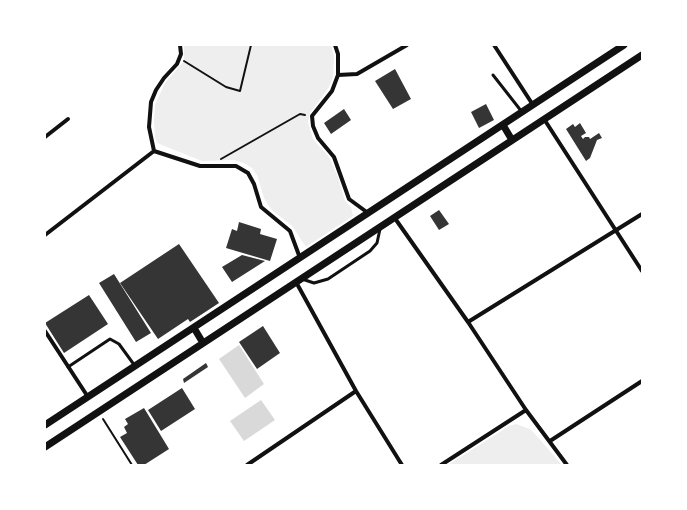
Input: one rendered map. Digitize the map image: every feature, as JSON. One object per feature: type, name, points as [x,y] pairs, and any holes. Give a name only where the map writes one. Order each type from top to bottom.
[{"type":"street","points":[[154,151],[149,127],[151,102],[156,90],[177,64],[180,58],[180,45]]},
{"type":"street","points":[[335,45],[338,54],[338,76],[332,91],[312,116],[312,121],[315,132],[334,156],[350,199],[368,213]]},
{"type":"street","points":[[338,76],[357,74],[407,45]]},
{"type":"street","points":[[494,45],[533,105]]},
{"type":"street","points":[[45,424],[194,328],[624,45]]},
{"type":"street","points":[[45,446],[642,55]]},
{"type":"street","points":[[45,137],[68,119]]},
{"type":"street","points":[[544,119],[642,271]]},
{"type":"street","points":[[503,125],[512,140]]},
{"type":"street","points":[[154,151],[200,166],[236,166],[248,173],[254,184],[261,207],[290,231],[300,258]]},
{"type":"street","points":[[45,234],[154,151]]},
{"type":"street","points":[[468,322],[642,214]]},
{"type":"street","points":[[394,217],[468,322],[526,410],[567,465]]},
{"type":"street","points":[[298,280],[356,391],[402,465]]},
{"type":"street","points":[[194,328],[203,343]]},
{"type":"street","points":[[45,331],[88,397]]},
{"type":"street","points":[[550,441],[642,381]]},
{"type":"street","points":[[247,465],[356,391]]},
{"type":"street","points":[[441,465],[526,410]]},
{"type":"lane","points":[[493,75],[522,112]]},
{"type":"lane","points":[[298,280],[314,282],[328,279],[370,251],[377,243],[380,226]]},
{"type":"lane","points":[[68,367],[110,340],[119,344],[135,366]]},
{"type":"path","points":[[180,58],[226,87],[240,91],[251,45]]},
{"type":"path","points":[[210,167],[231,153],[300,114],[312,116]]},
{"type":"path","points":[[98,412],[132,465]]},
{"type":"shaded area","points":[[184,45],[331,45],[334,56],[333,77],[329,87],[310,113],[308,122],[313,139],[329,157],[338,177],[345,201],[351,207],[353,216],[306,247],[292,226],[273,211],[268,205],[264,198],[257,175],[252,168],[244,163],[234,160],[202,161],[157,143],[154,121],[155,105],[165,83],[184,61]]},
{"type":"shaded area","points":[[239,345],[264,384],[245,398],[219,359]]},
{"type":"shaded area","points":[[261,400],[275,420],[244,441],[230,421]]},
{"type":"shaded area","points":[[516,424],[530,429],[562,465],[448,465],[509,426]]},
{"type":"building","points":[[395,69],[411,99],[393,109],[375,81]]},
{"type":"building","points":[[486,104],[494,120],[479,128],[471,112]]},
{"type":"building","points":[[344,109],[351,120],[331,134],[324,123]]},
{"type":"building","points":[[580,123],[586,133],[581,136],[583,139],[585,137],[589,137],[590,139],[599,133],[602,138],[597,140],[590,158],[586,161],[566,129],[573,124],[575,127]]},
{"type":"building","points":[[439,210],[449,224],[439,230],[430,216]]},
{"type":"building","points":[[239,222],[261,229],[260,234],[277,239],[270,261],[226,248],[232,229],[237,231]]},
{"type":"building","points":[[179,244],[219,303],[190,322],[188,319],[158,339],[120,283]]},
{"type":"building","points":[[242,255],[265,261],[232,282],[222,267]]},
{"type":"building","points":[[114,274],[151,333],[136,342],[99,283]]},
{"type":"building","points":[[89,295],[108,324],[64,353],[45,323]]},
{"type":"building","points":[[263,326],[280,353],[257,369],[239,342]]},
{"type":"building","points":[[206,363],[208,367],[184,383],[183,379]]},
{"type":"building","points":[[182,388],[195,409],[161,431],[148,410]]},
{"type":"building","points":[[144,408],[169,449],[144,465],[138,465],[120,437],[127,433],[124,427],[128,424],[125,419]]}]
